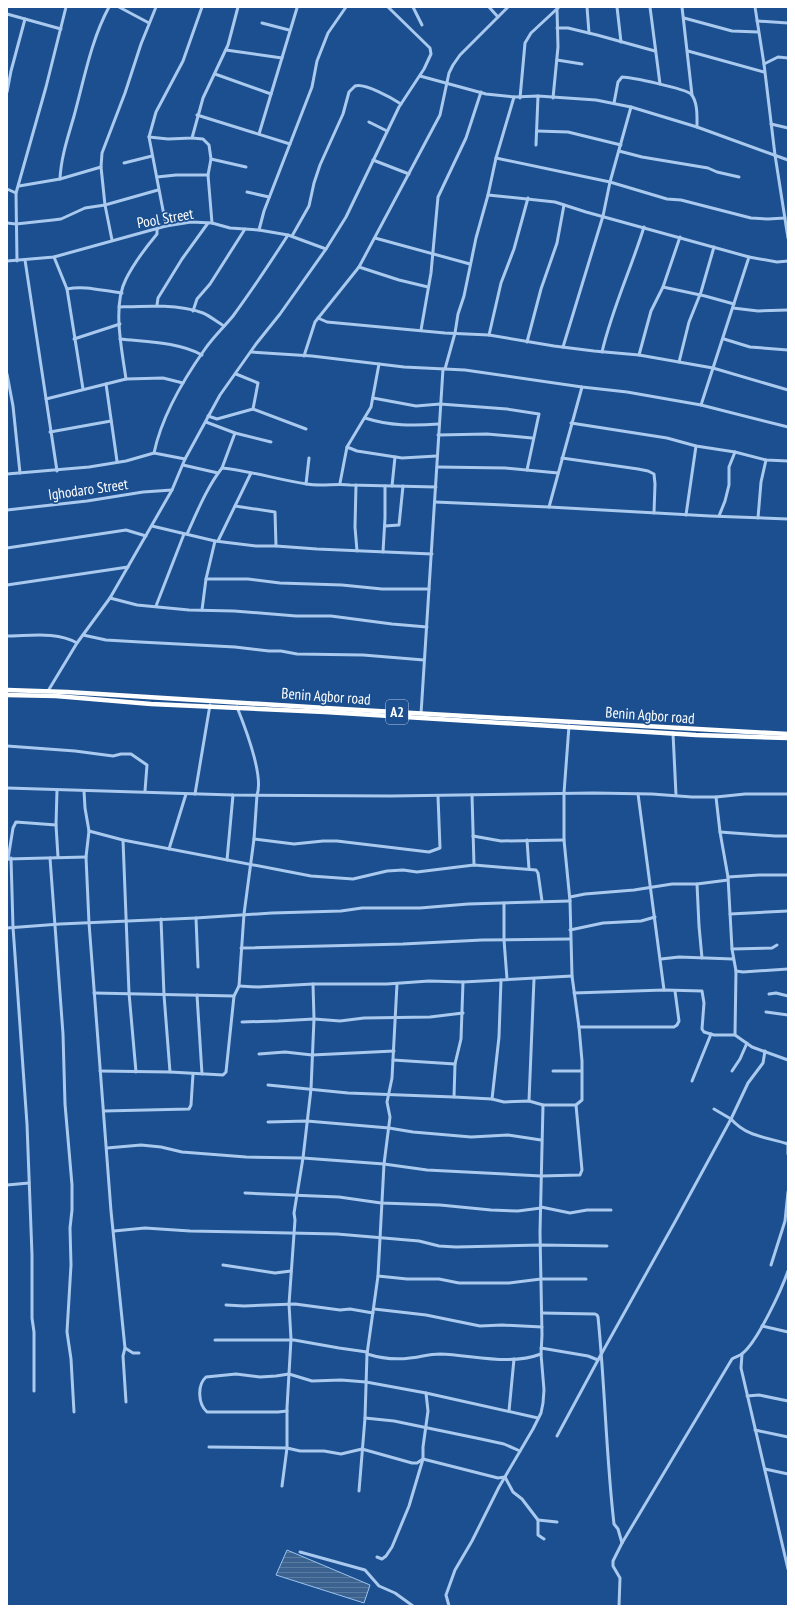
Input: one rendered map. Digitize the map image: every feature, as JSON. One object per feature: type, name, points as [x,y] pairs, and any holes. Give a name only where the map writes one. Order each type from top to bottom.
[{"type":"highway","name":"Benin Agbor road","points":[[7,690],[48,691],[420,714],[788,734]]},
{"type":"highway","name":"Benin Agbor road","points":[[7,695],[56,696],[151,704],[210,705],[673,733],[788,738]]},
{"type":"highway","points":[[151,704],[152,697]]},
{"type":"street","points":[[17,261],[16,193],[66,7]]},
{"type":"street","points":[[60,179],[61,161],[79,94],[98,31],[109,7]]},
{"type":"street","points":[[119,7],[149,23]]},
{"type":"street","points":[[112,240],[104,205],[101,167],[102,153],[156,7]]},
{"type":"street","points":[[166,226],[149,137],[156,112],[183,61],[202,7]]},
{"type":"street","points":[[192,138],[197,115],[203,98],[226,50],[238,7]]},
{"type":"street","points":[[259,230],[269,197],[312,87],[317,61],[328,33],[346,7]]},
{"type":"street","points":[[48,691],[77,643],[110,598],[152,526],[220,395],[250,352],[280,314],[326,249],[346,217],[401,104],[420,76],[431,54],[430,48],[388,7]]},
{"type":"street","points":[[413,7],[422,25]]},
{"type":"street","points":[[489,7],[498,17]]},
{"type":"street","points":[[304,356],[313,328],[318,318],[359,267],[440,115],[449,73],[460,54],[508,7]]},
{"type":"street","points":[[587,7],[589,33]]},
{"type":"street","points":[[617,7],[621,42]]},
{"type":"street","points":[[650,7],[660,84]]},
{"type":"street","points":[[682,7],[692,95],[696,106],[697,127]]},
{"type":"street","points":[[755,7],[788,238]]},
{"type":"street","points":[[259,134],[289,30],[297,8]]},
{"type":"street","points":[[553,98],[557,60],[558,8]]},
{"type":"street","points":[[520,98],[525,43],[531,33],[558,8]]},
{"type":"street","points":[[7,14],[61,29]]},
{"type":"street","points":[[684,18],[732,30],[758,32]]},
{"type":"street","points":[[7,92],[25,19]]},
{"type":"street","points":[[757,21],[788,22]]},
{"type":"street","points":[[262,23],[289,30]]},
{"type":"street","points":[[557,28],[568,28],[655,51]]},
{"type":"street","points":[[226,50],[282,58]]},
{"type":"street","points":[[688,50],[764,72]]},
{"type":"street","points":[[764,64],[778,57],[788,58]]},
{"type":"street","points":[[557,60],[582,64]]},
{"type":"street","points":[[215,74],[271,94]]},
{"type":"street","points":[[420,76],[437,81],[448,82],[481,92],[520,98],[538,96],[596,100],[614,103],[697,127],[788,160]]},
{"type":"street","points":[[614,103],[618,82],[622,76],[688,91],[692,95]]},
{"type":"street","points":[[292,236],[309,206],[320,165],[343,114],[350,92],[355,86],[363,85],[389,96],[401,104]]},
{"type":"street","points":[[421,330],[428,287],[438,197],[466,138],[481,92]]},
{"type":"street","points":[[536,145],[538,96]]},
{"type":"street","points":[[420,714],[432,554],[440,404],[444,369],[455,333],[458,314],[464,296],[470,264],[488,196],[496,158],[514,97]]},
{"type":"street","points":[[564,347],[603,216],[610,182],[631,107]]},
{"type":"street","points":[[197,115],[290,144]]},
{"type":"street","points":[[369,122],[388,131]]},
{"type":"street","points":[[771,124],[788,128]]},
{"type":"street","points":[[537,131],[568,132],[621,145]]},
{"type":"street","points":[[149,137],[168,139],[203,139],[209,144],[211,159],[208,175],[212,224]]},
{"type":"street","points":[[619,151],[648,158],[708,168],[739,177]]},
{"type":"street","points":[[124,163],[152,156]]},
{"type":"street","points":[[496,158],[610,182],[667,199],[681,200],[751,218],[768,220],[785,218]]},
{"type":"street","points":[[211,159],[246,167]]},
{"type":"street","points":[[373,160],[409,174]]},
{"type":"street","points":[[18,186],[60,179],[101,167]]},
{"type":"street","points":[[156,177],[176,174],[208,175]]},
{"type":"street","points":[[7,189],[16,193]]},
{"type":"street","points":[[7,223],[16,224],[61,219],[85,208],[104,205],[158,190]]},
{"type":"street","points":[[247,192],[269,197]]},
{"type":"street","points":[[488,196],[528,198],[555,202],[750,256],[777,262],[788,261]]},
{"type":"street","points":[[489,335],[502,283],[528,198]]},
{"type":"street","points":[[527,342],[541,289],[557,244],[564,205]]},
{"type":"street","name":"Pool Street","points":[[7,261],[54,256],[166,226],[191,222],[208,223],[230,228],[259,230],[288,235],[326,249]]},
{"type":"street","points":[[157,305],[158,298],[208,223]]},
{"type":"street","points":[[602,352],[607,330],[619,295],[634,259],[644,227]]},
{"type":"street","points":[[126,379],[120,339],[119,307],[125,280],[157,234],[157,229]]},
{"type":"street","points":[[193,311],[197,299],[214,278],[246,229]]},
{"type":"street","points":[[154,453],[158,434],[183,383],[205,350],[268,266],[288,235]]},
{"type":"street","points":[[639,355],[651,311],[663,287],[680,237]]},
{"type":"street","points":[[375,238],[470,264]]},
{"type":"street","points":[[679,362],[689,322],[714,246]]},
{"type":"street","points":[[54,256],[67,290],[83,390]]},
{"type":"street","points":[[701,405],[724,340],[750,256]]},
{"type":"street","points":[[25,260],[57,470]]},
{"type":"street","points":[[359,267],[399,280],[428,287]]},
{"type":"street","points":[[67,290],[78,287],[86,287],[122,293]]},
{"type":"street","points":[[663,287],[734,304]]},
{"type":"street","points":[[119,307],[157,305],[193,311],[207,315],[224,326]]},
{"type":"street","points":[[733,308],[758,311],[788,310]]},
{"type":"street","points":[[318,318],[327,322],[489,335],[564,347],[639,355],[713,368],[788,390]]},
{"type":"street","points":[[74,339],[120,324]]},
{"type":"street","points":[[120,339],[174,346],[193,351],[202,356]]},
{"type":"street","points":[[724,340],[750,347],[788,350]]},
{"type":"street","points":[[250,352],[465,370],[627,392],[701,405],[788,427]]},
{"type":"street","points":[[340,484],[347,447],[371,407],[379,364]]},
{"type":"street","points":[[7,374],[20,473]]},
{"type":"street","points":[[236,374],[258,383],[253,409]]},
{"type":"street","points":[[46,399],[126,379],[163,378],[183,383]]},
{"type":"street","points":[[106,384],[118,461]]},
{"type":"street","points":[[549,507],[582,387]]},
{"type":"street","points":[[373,398],[416,406],[440,404],[538,413],[527,470]]},
{"type":"street","points":[[208,416],[217,419],[253,409],[306,429]]},
{"type":"street","points":[[365,418],[381,423],[396,425],[414,426],[439,424]]},
{"type":"street","points":[[50,432],[111,421]]},
{"type":"street","points":[[206,422],[235,433],[271,442]]},
{"type":"street","points":[[571,423],[667,438],[696,446],[735,452],[766,460],[788,461]]},
{"type":"street","points":[[156,606],[186,534],[222,468],[235,433]]},
{"type":"street","points":[[438,435],[487,434],[532,438]]},
{"type":"street","points":[[686,515],[696,446]]},
{"type":"street","points":[[347,447],[395,457],[437,456]]},
{"type":"street","points":[[719,516],[729,485],[729,467],[735,452]]},
{"type":"street","points":[[7,474],[89,467],[154,453],[186,459]]},
{"type":"street","points":[[392,486],[395,457]]},
{"type":"street","points":[[306,484],[309,458]]},
{"type":"street","points":[[562,458],[638,468],[654,474],[654,513]]},
{"type":"street","points":[[758,518],[761,482],[766,460]]},
{"type":"street","points":[[183,465],[218,473]]},
{"type":"street","points":[[437,467],[527,470],[558,473]]},
{"type":"street","points":[[222,468],[323,486],[340,484],[436,487]]},
{"type":"street","points":[[202,610],[206,579],[216,541],[236,506],[250,473]]},
{"type":"street","points":[[356,485],[356,551]]},
{"type":"street","points":[[383,552],[385,486]]},
{"type":"street","points":[[384,526],[399,525],[403,486]]},
{"type":"street","name":"Ighodaro Street","points":[[7,510],[87,501],[143,492],[172,490]]},
{"type":"street","points":[[435,502],[788,519]]},
{"type":"street","points":[[236,506],[275,512],[276,546]]},
{"type":"street","points":[[152,526],[216,541],[256,546],[432,554]]},
{"type":"street","points":[[7,548],[126,530],[146,536]]},
{"type":"street","points":[[7,585],[128,567]]},
{"type":"street","points":[[206,579],[248,578],[280,583],[342,585],[382,589],[429,589]]},
{"type":"street","points":[[110,598],[137,605],[296,616],[331,616],[392,624],[427,626]]},
{"type":"street","points":[[83,635],[113,640],[235,647],[297,654],[363,655],[424,660]]},
{"type":"street","points":[[7,636],[59,636],[77,643]]},
{"type":"street","points":[[196,794],[210,705]]},
{"type":"street","points":[[100,1072],[170,1072],[223,1075],[226,1072],[234,996],[239,986],[244,914],[254,839],[259,784],[257,771],[237,707]]},
{"type":"street","points":[[268,1084],[348,1093],[454,1097],[504,1102],[528,1101],[543,1105],[576,1105],[582,1100],[579,1027],[572,976],[570,899],[564,840],[564,793],[569,726]]},
{"type":"street","points":[[673,733],[676,795]]},
{"type":"street","points":[[7,746],[113,756],[131,754],[147,765],[145,791]]},
{"type":"street","points":[[7,788],[84,791],[145,791],[233,795],[438,796],[564,793],[716,797],[745,794],[788,794]]},
{"type":"street","points":[[57,790],[56,825],[58,857]]},
{"type":"street","points":[[84,791],[88,831],[86,857],[89,923],[106,1148],[125,1348],[123,1356],[126,1402]]},
{"type":"street","points":[[169,849],[186,794]]},
{"type":"street","points":[[638,794],[664,990]]},
{"type":"street","points":[[227,860],[233,795]]},
{"type":"street","points":[[472,795],[474,865]]},
{"type":"street","points":[[254,839],[294,844],[337,841],[429,852],[440,848],[438,796]]},
{"type":"street","points":[[716,797],[728,878],[732,949],[736,971],[735,1035]]},
{"type":"street","points":[[34,1391],[34,1332],[32,1318],[29,1183],[14,928],[8,859],[9,847],[16,822],[56,825]]},
{"type":"street","points":[[88,831],[123,840],[311,876],[353,879],[387,871],[403,870],[417,872],[474,865],[536,870],[542,902]]},
{"type":"street","points":[[720,832],[788,836]]},
{"type":"street","points":[[473,836],[502,841],[564,840]]},
{"type":"street","points":[[123,840],[129,993],[136,1072]]},
{"type":"street","points":[[527,840],[529,869]]},
{"type":"street","points":[[8,859],[86,857]]},
{"type":"street","points":[[50,858],[72,1185],[70,1228],[71,1265],[67,1332],[71,1359],[74,1412]]},
{"type":"street","points":[[7,928],[54,924],[196,918],[244,914],[542,902],[570,899],[585,894],[634,890],[672,884],[697,884],[728,878],[758,875],[788,875]]},
{"type":"street","points":[[697,884],[702,958]]},
{"type":"street","points":[[504,903],[504,940],[507,979]]},
{"type":"street","points":[[730,914],[788,911]]},
{"type":"street","points":[[570,930],[603,923],[641,921],[655,917]]},
{"type":"street","points":[[196,918],[198,967]]},
{"type":"street","points":[[161,919],[164,994],[170,1072]]},
{"type":"street","points":[[241,948],[570,939]]},
{"type":"street","points":[[732,949],[772,948],[777,945]]},
{"type":"street","points":[[661,959],[733,959]]},
{"type":"street","points":[[736,971],[743,972],[788,969]]},
{"type":"street","points":[[239,986],[258,987],[313,984],[397,984],[429,981],[463,982],[572,976]]},
{"type":"street","points":[[528,1101],[534,979]]},
{"type":"street","points":[[492,1100],[500,1037],[501,980]]},
{"type":"street","points":[[454,1097],[455,1064],[462,1039],[463,982]]},
{"type":"street","points":[[282,1486],[288,1448],[287,1410],[291,1340],[289,1304],[295,1220],[294,1213],[298,1195],[311,1089],[314,1019],[313,984]]},
{"type":"street","points":[[359,1492],[365,1418],[367,1353],[378,1276],[381,1203],[390,1114],[387,1102],[390,1094],[394,1051],[397,984]]},
{"type":"street","points":[[574,993],[664,990],[703,991],[702,1029],[704,1032],[712,1034],[735,1035],[747,1042],[752,1047],[788,1060]]},
{"type":"street","points":[[579,1027],[674,1027],[679,1021],[676,991]]},
{"type":"street","points":[[94,993],[234,996]]},
{"type":"street","points":[[769,994],[776,993],[788,996]]},
{"type":"street","points":[[197,995],[202,1074]]},
{"type":"street","points":[[766,1012],[788,1015]]},
{"type":"street","points":[[242,1022],[314,1019],[340,1021],[364,1018],[430,1017],[463,1013]]},
{"type":"street","points":[[692,1081],[712,1034]]},
{"type":"street","points":[[732,1071],[740,1059],[747,1042]]},
{"type":"street","points":[[259,1054],[285,1052],[312,1055],[394,1051]]},
{"type":"street","points":[[557,1436],[676,1220],[731,1118],[748,1083],[763,1063],[766,1051]]},
{"type":"street","points":[[392,1060],[455,1064]]},
{"type":"street","points":[[553,1071],[581,1071]]},
{"type":"street","points":[[104,1111],[188,1110],[191,1105],[193,1074]]},
{"type":"street","points":[[449,1606],[446,1594],[452,1577],[542,1408],[544,1390],[541,1354],[542,1312],[540,1245],[541,1140],[543,1105]]},
{"type":"street","points":[[106,1148],[141,1145],[161,1147],[182,1152],[246,1157],[303,1158],[384,1164],[427,1170],[541,1176],[582,1174],[576,1105]]},
{"type":"street","points":[[714,1109],[731,1118],[736,1124],[751,1134],[788,1143],[788,1154]]},
{"type":"street","points":[[268,1122],[307,1121],[471,1137],[508,1135],[541,1140]]},
{"type":"street","points":[[7,1185],[29,1183]]},
{"type":"street","points":[[771,1265],[785,1221],[788,1192]]},
{"type":"street","points":[[245,1193],[339,1197],[381,1203],[440,1205],[491,1210],[518,1211],[541,1208],[570,1213],[587,1210],[611,1210]]},
{"type":"street","points":[[114,1231],[145,1228],[190,1231],[293,1233],[380,1237],[419,1241],[439,1246],[456,1247],[540,1245],[607,1246]]},
{"type":"street","points":[[223,1265],[276,1273],[291,1271]]},
{"type":"street","points":[[619,1606],[620,1578],[613,1566],[613,1561],[622,1543],[732,1359],[742,1354],[762,1326],[787,1278],[788,1271]]},
{"type":"street","points":[[378,1276],[407,1279],[440,1279],[459,1283],[509,1283],[541,1279],[586,1279]]},
{"type":"street","points":[[226,1305],[295,1304],[340,1310],[350,1309],[426,1315],[480,1326],[502,1325],[542,1327]]},
{"type":"street","points":[[542,1312],[597,1315],[602,1353],[608,1476],[614,1524],[618,1529],[622,1543]]},
{"type":"street","points":[[762,1326],[788,1332]]},
{"type":"street","points":[[215,1340],[291,1340],[367,1353],[377,1357],[402,1358],[438,1354],[522,1359],[541,1354]]},
{"type":"street","points":[[125,1348],[133,1354],[139,1353]]},
{"type":"street","points":[[541,1348],[588,1356],[598,1360]]},
{"type":"street","points":[[742,1354],[741,1368],[788,1569]]},
{"type":"street","points":[[509,1411],[514,1359]]},
{"type":"street","points":[[287,1410],[278,1412],[207,1412],[199,1398],[203,1380],[206,1377],[236,1374],[260,1377],[289,1374],[312,1381],[341,1380],[366,1382],[426,1393],[538,1418]]},
{"type":"street","points":[[377,1557],[382,1559],[392,1547],[409,1506],[424,1459],[423,1447],[428,1411],[426,1393]]},
{"type":"street","points":[[747,1396],[759,1395],[788,1401]]},
{"type":"street","points":[[365,1418],[383,1419],[504,1444],[520,1451]]},
{"type":"street","points":[[755,1430],[788,1437]]},
{"type":"street","points":[[210,1448],[288,1448],[300,1451],[324,1451],[341,1454],[362,1449],[412,1463],[417,1463],[424,1459],[498,1478],[505,1477]]},
{"type":"street","points":[[764,1469],[788,1474]]},
{"type":"street","points":[[505,1477],[513,1492],[522,1499],[538,1520],[538,1535],[544,1539]]},
{"type":"street","points":[[538,1520],[557,1522]]},
{"type":"street","points":[[782,1548],[788,1549]]},
{"type":"street","points":[[300,1552],[365,1570],[379,1586],[395,1593],[413,1606]]},
{"type":"water","points":[[287,1550],[370,1585],[364,1603],[276,1575]]}]
